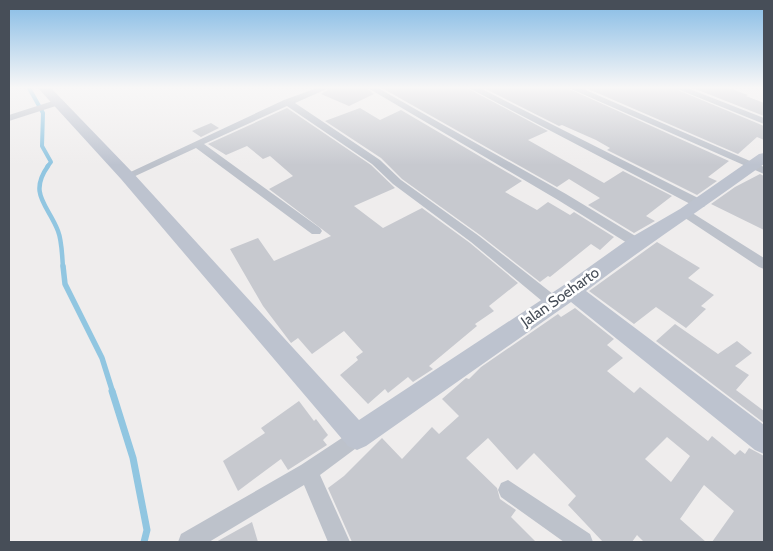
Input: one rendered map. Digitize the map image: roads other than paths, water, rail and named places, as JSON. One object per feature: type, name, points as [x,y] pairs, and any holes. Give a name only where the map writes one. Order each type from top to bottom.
[{"type":"main road","points":[[70,114],[357,437]]},
{"type":"main road","name":"Jalan Soeharto","points":[[357,437],[637,243],[761,165]]},
{"type":"main road","points":[[562,296],[764,441]]},
{"type":"street","points":[[9,118],[22,114]]},
{"type":"street","points":[[127,176],[263,114]]},
{"type":"street","points":[[304,114],[376,162],[397,182],[475,238],[562,296]]},
{"type":"street","points":[[417,114],[562,197],[637,243]]},
{"type":"street","points":[[520,114],[693,208],[764,264]]},
{"type":"street","points":[[636,114],[761,165]]},
{"type":"street","points":[[745,114],[764,121]]},
{"type":"street","points":[[198,145],[316,231]]},
{"type":"street","points":[[189,542],[308,472],[357,437]]},
{"type":"street","points":[[308,472],[339,542]]},
{"type":"street","points":[[508,490],[582,542]]},
{"type":"waterway","points":[[43,114],[42,146],[51,162],[47,167]]},
{"type":"waterway","points":[[48,166],[42,176],[40,192],[59,235],[63,267]]},
{"type":"waterway","points":[[63,266],[65,284],[102,358],[113,393]]},
{"type":"waterway","points":[[112,391],[133,458],[147,530],[144,542]]}]
